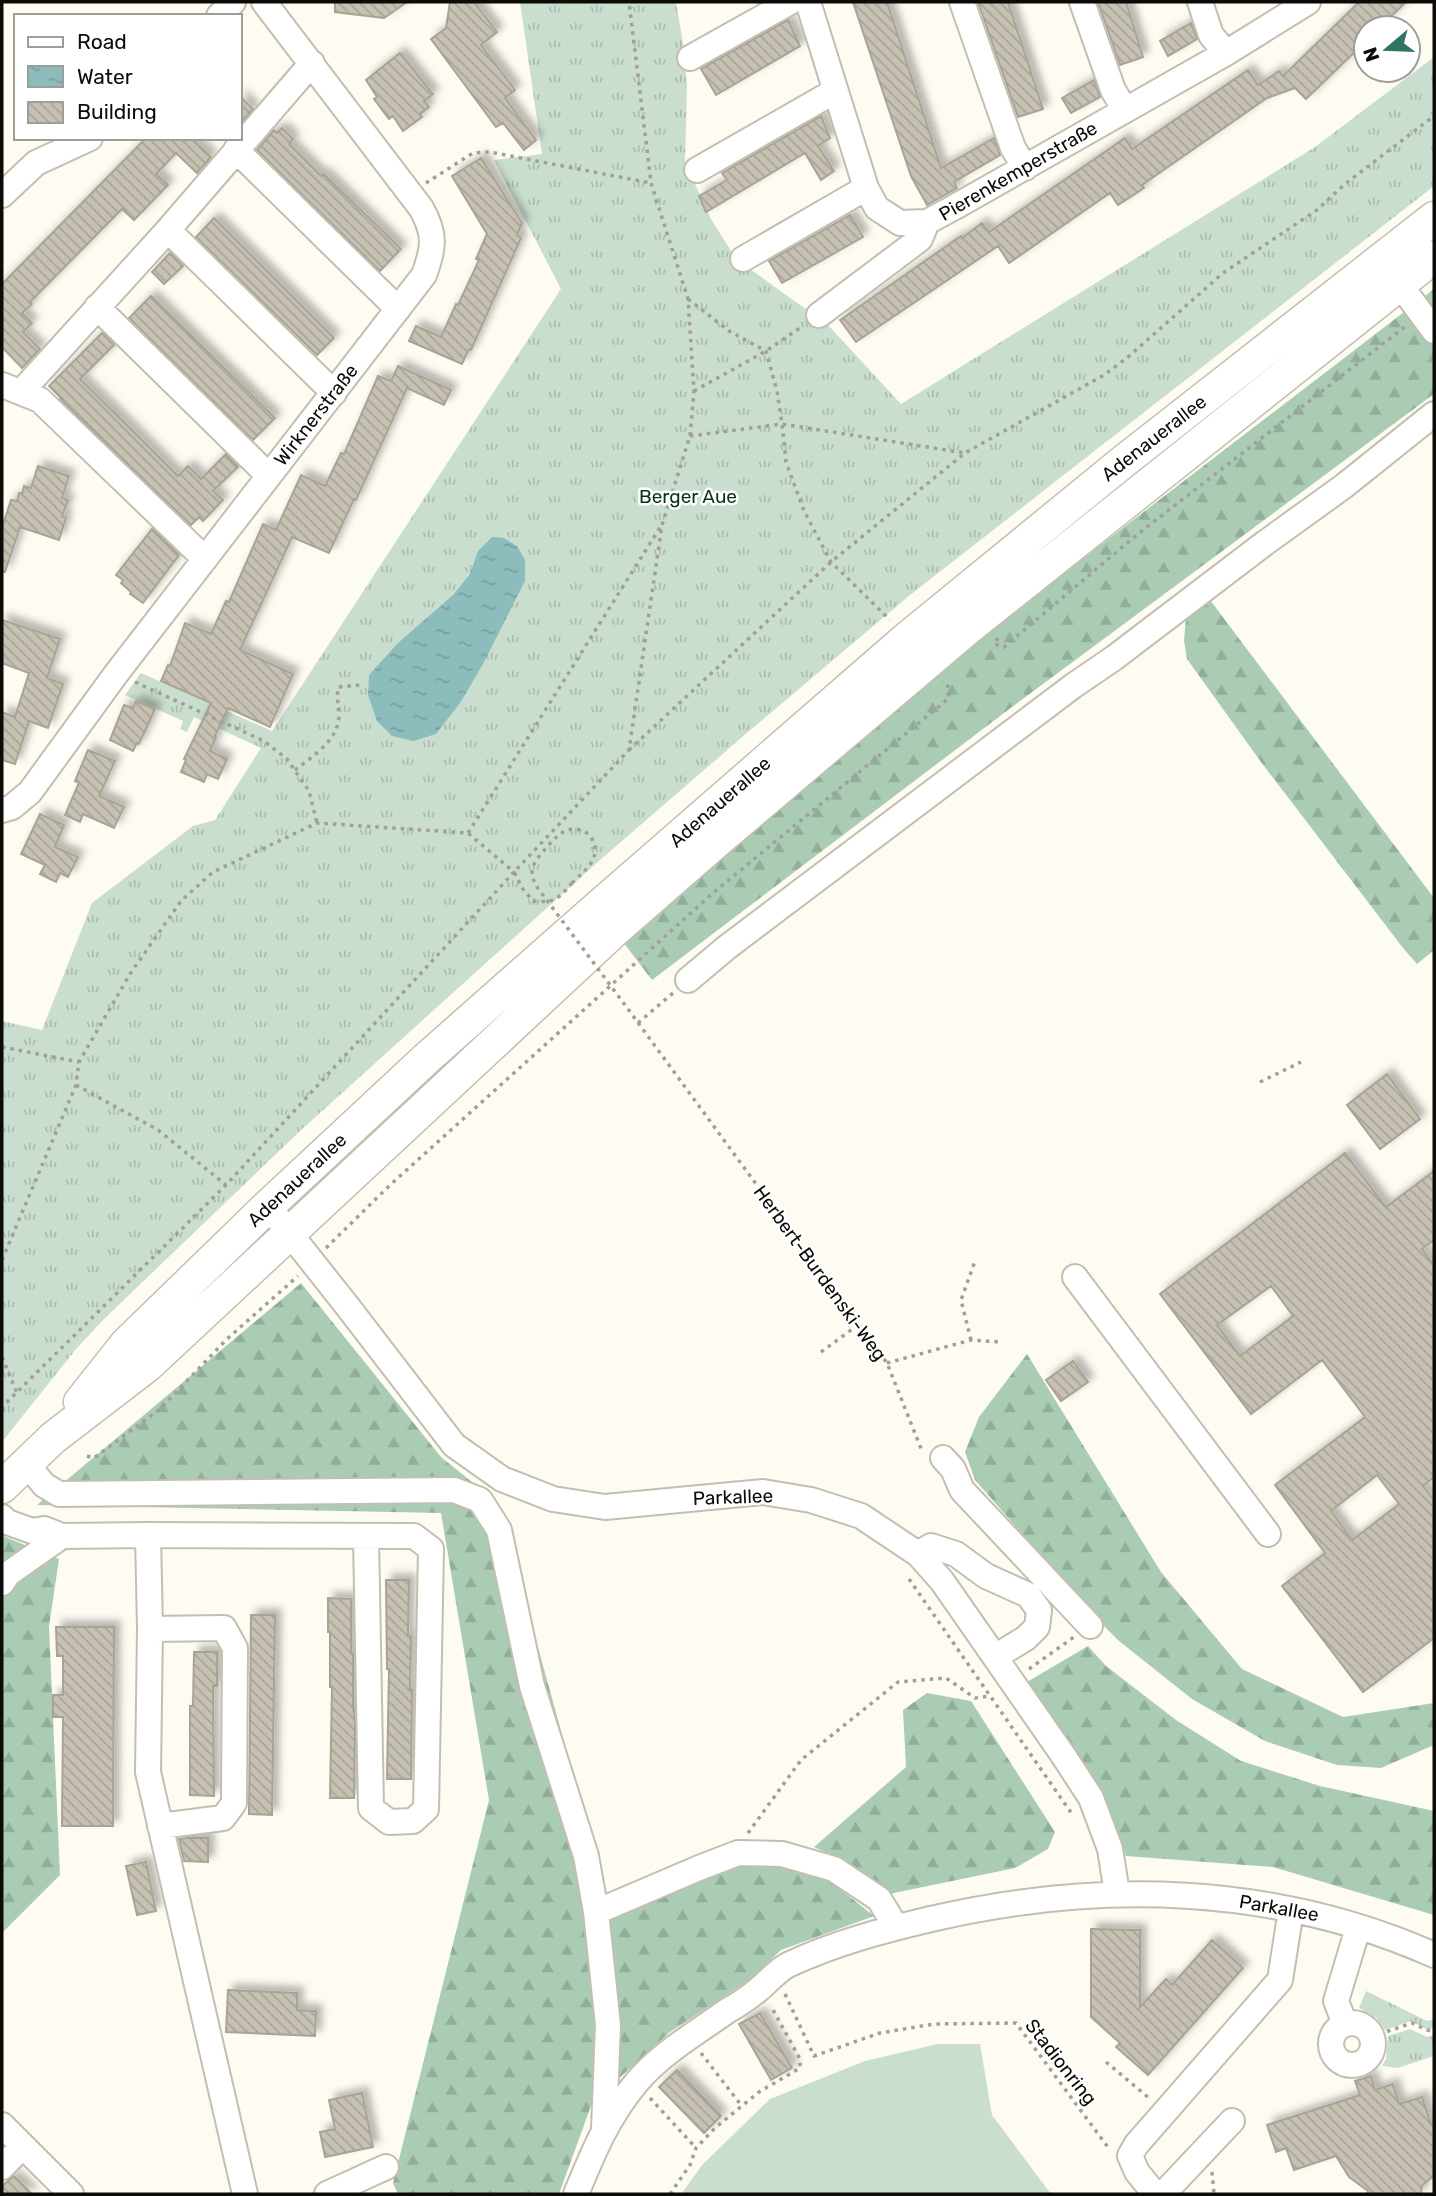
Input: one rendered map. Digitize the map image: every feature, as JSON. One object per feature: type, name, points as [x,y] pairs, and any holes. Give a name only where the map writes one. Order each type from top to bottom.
[{"type":"main road","name":"Adenauerallee","points":[[53,1438],[126,1344],[268,1206],[458,1030],[916,651],[1390,271],[1434,218]]},
{"type":"main road","name":"Adenauerallee","points":[[1390,271],[1434,257]]},
{"type":"main road","name":"Adenauerallee","points":[[2,1487],[53,1438],[148,1365],[916,651]]},
{"type":"street","name":"Wirknerstraße","points":[[2,810],[12,807],[30,792],[268,475],[424,275],[432,253],[431,224],[264,2]]},
{"type":"street","points":[[962,2],[1013,148],[1024,168]]},
{"type":"street","points":[[1082,2],[1113,90],[1125,110]]},
{"type":"street","points":[[1200,2],[1212,35],[1226,53]]},
{"type":"street","name":"Pierenkemperstraße","points":[[809,4],[866,188],[877,208],[900,223],[927,222],[1226,53],[1308,2]]},
{"type":"street","points":[[691,58],[809,4]]},
{"type":"street","points":[[205,559],[58,415],[40,400],[11,389],[97,307],[168,230],[312,63]]},
{"type":"street","points":[[697,170],[835,91]]},
{"type":"street","points":[[2,195],[36,163],[86,140]]},
{"type":"street","points":[[236,150],[398,309]]},
{"type":"street","points":[[743,258],[866,188]]},
{"type":"street","points":[[819,315],[920,239],[927,222]]},
{"type":"street","points":[[168,230],[334,393]]},
{"type":"street","points":[[1390,271],[1427,323]]},
{"type":"street","points":[[97,307],[268,475]]},
{"type":"street","points":[[688,980],[767,917],[1073,686],[1344,486],[1434,414]]},
{"type":"street","name":"Parkallee","points":[[268,1206],[454,1444],[502,1479],[553,1499],[605,1507],[762,1492],[811,1500],[861,1516],[911,1563],[942,1581],[1091,1798],[1110,1849],[1117,1893]]},
{"type":"street","points":[[1075,1277],[1268,1534]]},
{"type":"street","points":[[943,1458],[953,1469],[962,1490],[1090,1626]]},
{"type":"street","points":[[26,1463],[44,1485],[59,1494],[454,1490],[480,1500],[499,1530],[532,1686],[586,1856],[597,1912],[608,2025],[604,2129]]},
{"type":"street","points":[[2,1517],[7,1522],[32,1531],[44,1529],[62,1536],[148,1535],[414,1536],[431,1549],[426,1809],[413,1821],[388,1822],[371,1808],[366,1536]]},
{"type":"street","points":[[148,1535],[148,1772],[245,2194]]},
{"type":"street","points":[[2,1583],[8,1574],[62,1536]]},
{"type":"street","points":[[911,1563],[931,1546],[956,1554],[986,1576],[1028,1595],[1039,1610],[1037,1627],[1026,1638],[995,1657]]},
{"type":"street","points":[[150,1629],[224,1628],[235,1648],[234,1803],[223,1818],[160,1826]]},
{"type":"street","points":[[597,1912],[738,1853],[782,1854],[834,1869],[879,1899],[895,1927]]},
{"type":"street","name":"Parkallee","points":[[576,2194],[604,2129],[636,2082],[678,2045],[787,1965],[895,1927],[971,1909],[1039,1899],[1117,1893],[1206,1896],[1326,1917],[1434,1955]]},
{"type":"street","points":[[1155,2194],[1137,2172],[1130,2156],[1136,2145],[1280,1980],[1291,1909]]},
{"type":"street","points":[[1345,2024],[1336,2001],[1359,1928]]},
{"type":"street","points":[[1202,2047],[1255,1991],[1280,1980]]},
{"type":"street","points":[[1356,2023],[1363,2026],[1371,2037],[1372,2051],[1361,2071],[1343,2063],[1333,2054],[1333,2034],[1345,2024],[1356,2023]]},
{"type":"street","points":[[1163,2194],[1232,2120]]},
{"type":"street","points":[[2,2125],[71,2194]]},
{"type":"street","points":[[2,2167],[22,2147]]},
{"type":"street","points":[[327,2194],[386,2167]]},
{"type":"path","points":[[629,2],[650,183],[688,299],[694,391],[691,436],[662,525],[629,750]]},
{"type":"path","points":[[2,1407],[226,1185],[629,750],[831,562],[965,453],[1104,375],[1223,272],[1317,210],[1345,184],[1434,116]]},
{"type":"path","points":[[410,193],[473,153],[490,152],[650,183]]},
{"type":"path","points":[[87,1456],[94,1458],[160,1409],[227,1339],[313,1262],[388,1186],[713,893],[949,698],[948,686],[895,624],[831,562],[804,511],[786,462],[777,391],[765,351],[729,331],[688,299]]},
{"type":"path","points":[[694,391],[765,351],[819,315]]},
{"type":"path","points":[[994,644],[1004,647],[1138,534],[1427,323]]},
{"type":"path","points":[[691,436],[782,424],[965,453]]},
{"type":"path","points":[[468,833],[662,525]]},
{"type":"path","points":[[117,674],[264,741],[287,759],[309,790],[317,823]]},
{"type":"path","points":[[295,769],[320,751],[333,735],[339,718],[338,687],[360,685]]},
{"type":"path","points":[[2,1260],[76,1085],[79,1062],[130,974],[181,901],[213,872],[317,823],[468,833],[514,872]]},
{"type":"path","name":"Herbert-Burdenski-Weg","points":[[514,872],[533,901],[549,902],[558,898],[595,858],[596,849],[590,835],[583,830],[571,828],[558,835],[532,869],[537,887],[628,1009],[887,1363],[922,1451],[943,1458]]},
{"type":"path","points":[[638,1023],[688,980]]},
{"type":"path","points":[[2,1047],[79,1062]]},
{"type":"path","points":[[1260,1082],[1301,1062]]},
{"type":"path","points":[[76,1085],[158,1130],[226,1185]]},
{"type":"path","points":[[971,1340],[961,1300],[975,1261]]},
{"type":"path","points":[[821,1352],[858,1325]]},
{"type":"path","points":[[887,1363],[971,1340],[1001,1342]]},
{"type":"path","points":[[2,1357],[17,1393]]},
{"type":"path","points":[[911,1563],[990,1697],[1076,1819]]},
{"type":"path","points":[[738,1853],[750,1829],[801,1760],[898,1682],[946,1678],[975,1698],[990,1697],[1090,1626]]},
{"type":"path","points":[[670,2194],[691,2165],[696,2148],[715,2128],[759,2092],[800,2068],[800,2059],[768,1981]]},
{"type":"path","name":"Stadionring","points":[[768,1981],[814,2056],[880,2033],[934,2024],[1016,2023],[1125,2170],[1137,2172]]},
{"type":"path","points":[[1371,2037],[1412,2023],[1434,2031]]},
{"type":"path","points":[[702,2054],[742,2106]]},
{"type":"path","points":[[636,2082],[696,2148]]},
{"type":"green space","name":"Berger Aue","points":[[520,2],[676,2],[687,87],[685,162],[711,219],[736,259],[828,325],[901,404],[1315,147],[1398,84],[1422,84],[1422,66],[1434,57],[1434,186],[910,595],[600,860],[300,1131],[104,1319],[76,1349],[2,1442],[2,1021],[42,1030],[92,903],[193,826],[215,820],[261,748],[194,717],[187,732],[180,729],[183,721],[125,695],[141,673],[272,731],[561,289],[494,160],[542,154]]},
{"type":"green space","points":[[1434,289],[1434,394],[1008,710],[652,980],[623,942],[982,636]]},
{"type":"green space","points":[[1210,600],[1434,898],[1434,950],[1417,964],[1261,762],[1187,659],[1184,641],[1186,617]]},
{"type":"green space","points":[[301,1283],[441,1457],[498,1503],[612,1915],[748,1861],[789,1868],[831,1882],[874,1916],[781,1950],[748,1981],[670,2032],[592,2103],[559,2194],[398,2194],[393,2183],[489,1800],[441,1513],[37,1505]]},
{"type":"green space","points":[[1027,1354],[1161,1572],[1242,1669],[1343,1717],[1434,1703],[1434,1745],[1381,1768],[1337,1765],[1265,1741],[1192,1699],[1119,1641],[975,1480],[965,1452],[979,1417]]},
{"type":"green space","points":[[3,1536],[59,1559],[49,1626],[60,1875],[2,1933]]},
{"type":"green space","points":[[1088,1646],[1106,1666],[1176,1720],[1241,1761],[1320,1786],[1434,1811],[1434,1915],[1273,1867],[1126,1856],[1104,1794],[1027,1682]]},
{"type":"green space","points":[[927,1693],[971,1701],[1055,1832],[1048,1849],[1015,1868],[889,1894],[849,1863],[814,1847],[906,1767],[903,1710]]},
{"type":"green space","points":[[1366,1991],[1427,2021],[1434,2019],[1434,2027],[1428,2030],[1411,2021],[1385,2030],[1377,2018],[1359,2008]]},
{"type":"green space","points":[[1410,2029],[1427,2037],[1434,2035],[1434,2056],[1398,2068],[1382,2066],[1386,2059],[1388,2036]]},
{"type":"green space","points":[[938,2044],[980,2044],[992,2115],[1051,2194],[681,2194],[703,2164],[770,2099],[865,2061]]},
{"type":"water","points":[[492,537],[504,538],[517,546],[525,560],[525,581],[482,666],[460,703],[436,734],[413,741],[392,736],[377,721],[368,695],[369,675],[398,643],[453,595],[470,574],[478,551]]},
{"type":"building","points":[[335,2],[407,2],[384,18],[335,12]]},
{"type":"building","points":[[450,2],[474,2],[497,32],[481,45],[515,90],[505,98],[536,140],[524,150],[503,123],[496,127],[431,39],[446,28]]},
{"type":"building","points":[[853,2],[887,2],[941,168],[994,138],[1000,155],[954,182],[957,188],[927,205],[911,176]]},
{"type":"building","points":[[978,2],[1008,2],[1043,109],[1018,117]]},
{"type":"building","points":[[1098,2],[1126,2],[1143,57],[1120,65]]},
{"type":"building","points":[[1359,2],[1406,2],[1394,14],[1352,14],[1352,55],[1306,99],[1295,88],[1267,98],[1142,185],[1144,188],[1118,205],[1110,193],[1009,263],[998,246],[856,342],[840,320],[982,223],[989,232],[1125,138],[1132,149],[1248,70],[1258,85],[1279,71],[1283,76]]},
{"type":"building","points":[[788,20],[800,46],[716,95],[701,69]]},
{"type":"building","points":[[1191,23],[1197,39],[1168,56],[1160,41]]},
{"type":"building","points":[[400,53],[433,94],[424,101],[429,107],[420,114],[422,117],[403,131],[393,116],[389,119],[374,99],[377,97],[366,80]]},
{"type":"building","points":[[1094,80],[1100,97],[1071,113],[1062,98]]},
{"type":"building","points":[[242,98],[253,109],[242,122]]},
{"type":"building","points":[[821,116],[830,138],[818,146],[834,171],[821,180],[805,153],[706,212],[699,196],[727,180],[722,173]]},
{"type":"building","points":[[282,128],[293,139],[289,144],[401,249],[380,271],[257,150],[274,130],[277,133]]},
{"type":"building","points":[[144,140],[193,140],[211,157],[197,173],[176,153],[156,174],[168,185],[134,220],[122,209],[30,302],[32,304],[22,313],[32,323],[23,332],[40,349],[22,368],[2,347],[2,284]]},
{"type":"building","points":[[481,158],[522,223],[517,235],[521,238],[471,350],[469,349],[462,364],[409,341],[416,326],[441,337],[479,260],[476,259],[487,234],[452,176]]},
{"type":"building","points":[[850,215],[863,237],[782,283],[769,261]]},
{"type":"building","points":[[214,218],[334,338],[317,355],[196,237]]},
{"type":"building","points":[[170,253],[183,266],[164,284],[152,272]]},
{"type":"building","points":[[151,296],[275,418],[253,440],[129,318]]},
{"type":"building","points":[[102,333],[114,345],[80,379],[178,476],[188,466],[201,479],[226,454],[238,467],[213,491],[223,500],[203,521],[199,517],[191,525],[49,386]]},
{"type":"building","points":[[398,366],[451,390],[444,405],[407,388],[329,553],[292,537],[240,650],[293,674],[270,727],[228,708],[210,751],[227,759],[218,779],[207,774],[204,782],[181,772],[186,760],[184,759],[211,703],[161,681],[168,665],[170,666],[185,623],[211,634],[226,601],[229,602],[263,524],[276,530],[301,475],[325,486],[341,453],[344,454],[378,376],[391,381]]},
{"type":"building","points":[[38,466],[69,476],[62,498],[68,500],[62,516],[66,518],[59,540],[20,527],[5,572],[2,572],[2,528],[11,500],[17,501],[24,486],[31,488]]},
{"type":"building","points":[[152,529],[179,555],[143,603],[130,594],[121,583],[123,580],[116,575]]},
{"type":"building","points":[[2,620],[60,639],[47,678],[63,684],[48,728],[29,721],[15,764],[2,760],[2,712],[15,717],[29,673],[2,663]]},
{"type":"building","points":[[136,701],[155,709],[133,751],[110,740],[124,705],[133,708]]},
{"type":"building","points":[[88,750],[115,761],[99,796],[124,807],[114,828],[83,814],[80,822],[65,815],[79,783],[75,781]]},
{"type":"building","points":[[40,814],[64,825],[55,847],[78,857],[68,877],[60,873],[56,882],[40,874],[45,865],[21,854]]},
{"type":"building","points":[[1387,1074],[1420,1119],[1380,1149],[1347,1105]]},
{"type":"building","points":[[1345,1153],[1386,1207],[1434,1171],[1434,1240],[1422,1249],[1434,1265],[1434,1477],[1423,1486],[1434,1500],[1434,1638],[1363,1692],[1282,1586],[1325,1553],[1275,1485],[1365,1417],[1322,1360],[1251,1414],[1160,1294]],"holes":[[[1271,1286],[1293,1316],[1240,1356],[1217,1325]],[[1377,1475],[1399,1504],[1352,1540],[1331,1511]]]},
{"type":"building","points":[[1073,1361],[1088,1382],[1061,1401],[1046,1380]]},
{"type":"building","points":[[386,1580],[409,1580],[411,1779],[387,1779],[389,1669]]},
{"type":"building","points":[[328,1598],[351,1599],[355,1725],[354,1798],[330,1798],[332,1687]]},
{"type":"building","points":[[251,1615],[275,1615],[272,1815],[249,1814]]},
{"type":"building","points":[[56,1627],[114,1627],[113,1826],[62,1826],[63,1717],[53,1717],[53,1695],[63,1695],[63,1656],[57,1656]]},
{"type":"building","points":[[194,1652],[217,1652],[217,1686],[213,1686],[214,1796],[190,1795],[190,1706],[193,1706]]},
{"type":"building","points":[[208,1838],[208,1862],[184,1861],[179,1839]]},
{"type":"building","points":[[146,1862],[156,1911],[137,1915],[126,1866]]},
{"type":"building","points":[[1091,1929],[1140,1930],[1140,2007],[1166,1979],[1172,1985],[1212,1940],[1243,1968],[1148,2075],[1116,2047],[1120,2043],[1091,2017]]},
{"type":"building","points":[[228,1990],[297,1993],[297,2010],[316,2011],[315,2036],[226,2032]]},
{"type":"building","points":[[760,2013],[792,2068],[771,2080],[739,2024]]},
{"type":"building","points":[[677,2070],[721,2116],[704,2133],[659,2087]]},
{"type":"building","points":[[1371,2076],[1375,2090],[1393,2084],[1399,2104],[1422,2097],[1431,2124],[1434,2123],[1434,2175],[1422,2186],[1421,2194],[1368,2194],[1368,2191],[1349,2177],[1336,2156],[1294,2170],[1286,2148],[1276,2152],[1267,2125],[1360,2095],[1355,2081]]},
{"type":"building","points":[[362,2093],[373,2147],[325,2157],[320,2132],[335,2129],[329,2100]]},
{"type":"building","points":[[14,2176],[32,2194],[2,2194],[2,2186]]}]
